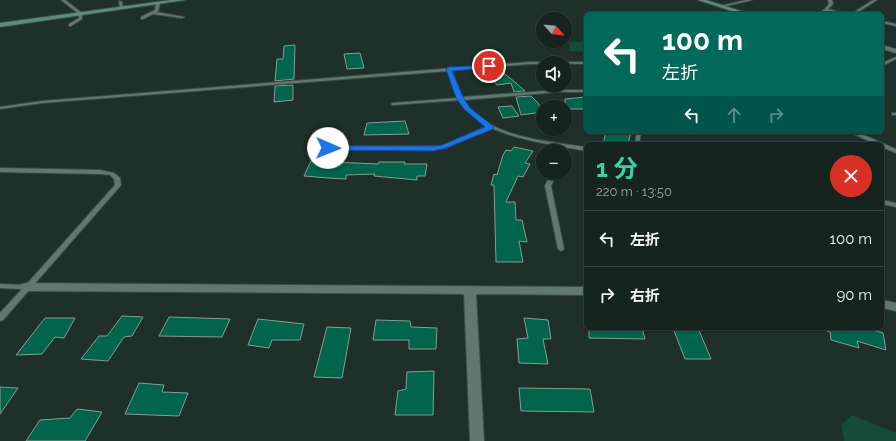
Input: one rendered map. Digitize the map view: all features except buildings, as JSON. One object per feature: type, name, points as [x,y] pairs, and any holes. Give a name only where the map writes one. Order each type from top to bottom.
[{"type":"street","points":[[0,25],[182,0]]},
{"type":"street","points":[[701,0],[741,12]]},
{"type":"street","points":[[884,47],[896,50]]},
{"type":"street","points":[[26,287],[584,290]]},
{"type":"street","points":[[470,290],[477,441]]},
{"type":"street","points":[[884,304],[896,307]]},
{"type":"lane","points":[[63,0],[81,14],[81,18],[70,25]]},
{"type":"lane","points":[[735,0],[742,2]]},
{"type":"lane","points":[[722,6],[750,0]]},
{"type":"lane","points":[[822,12],[831,4],[830,0]]},
{"type":"lane","points":[[856,12],[875,0]]},
{"type":"lane","points":[[120,2],[122,8]]},
{"type":"lane","points":[[142,18],[158,9],[158,3]]},
{"type":"lane","points":[[826,10],[836,12]]},
{"type":"lane","points":[[153,13],[182,17]]},
{"type":"lane","points":[[884,22],[896,25]]},
{"type":"lane","points":[[884,64],[896,58]]},
{"type":"lane","points":[[0,108],[42,102],[536,63]]},
{"type":"lane","points":[[572,63],[584,63]]},
{"type":"lane","points":[[449,69],[460,98],[468,109],[490,127],[508,134],[558,144]]},
{"type":"lane","points":[[393,104],[559,90],[584,91]]},
{"type":"lane","points":[[328,148],[444,147],[490,127]]},
{"type":"lane","points":[[856,134],[876,142]]},
{"type":"lane","points":[[884,145],[896,151]]},
{"type":"lane","points":[[572,147],[584,149]]},
{"type":"lane","points":[[0,170],[100,172],[112,174],[117,178],[118,185],[56,257],[26,287],[0,318]]},
{"type":"lane","points":[[551,180],[548,186],[561,249]]},
{"type":"lane","points":[[884,202],[896,205]]},
{"type":"lane","points":[[0,286],[26,287]]},
{"type":"green space","points":[[572,42],[584,42],[584,52],[570,51],[569,48],[572,48]]},
{"type":"green space","points":[[852,415],[896,433],[896,441],[844,441],[841,425]]},
{"type":"route","points":[[328,148],[422,149],[444,147],[490,127],[477,118],[460,98],[449,69],[489,66]]}]
